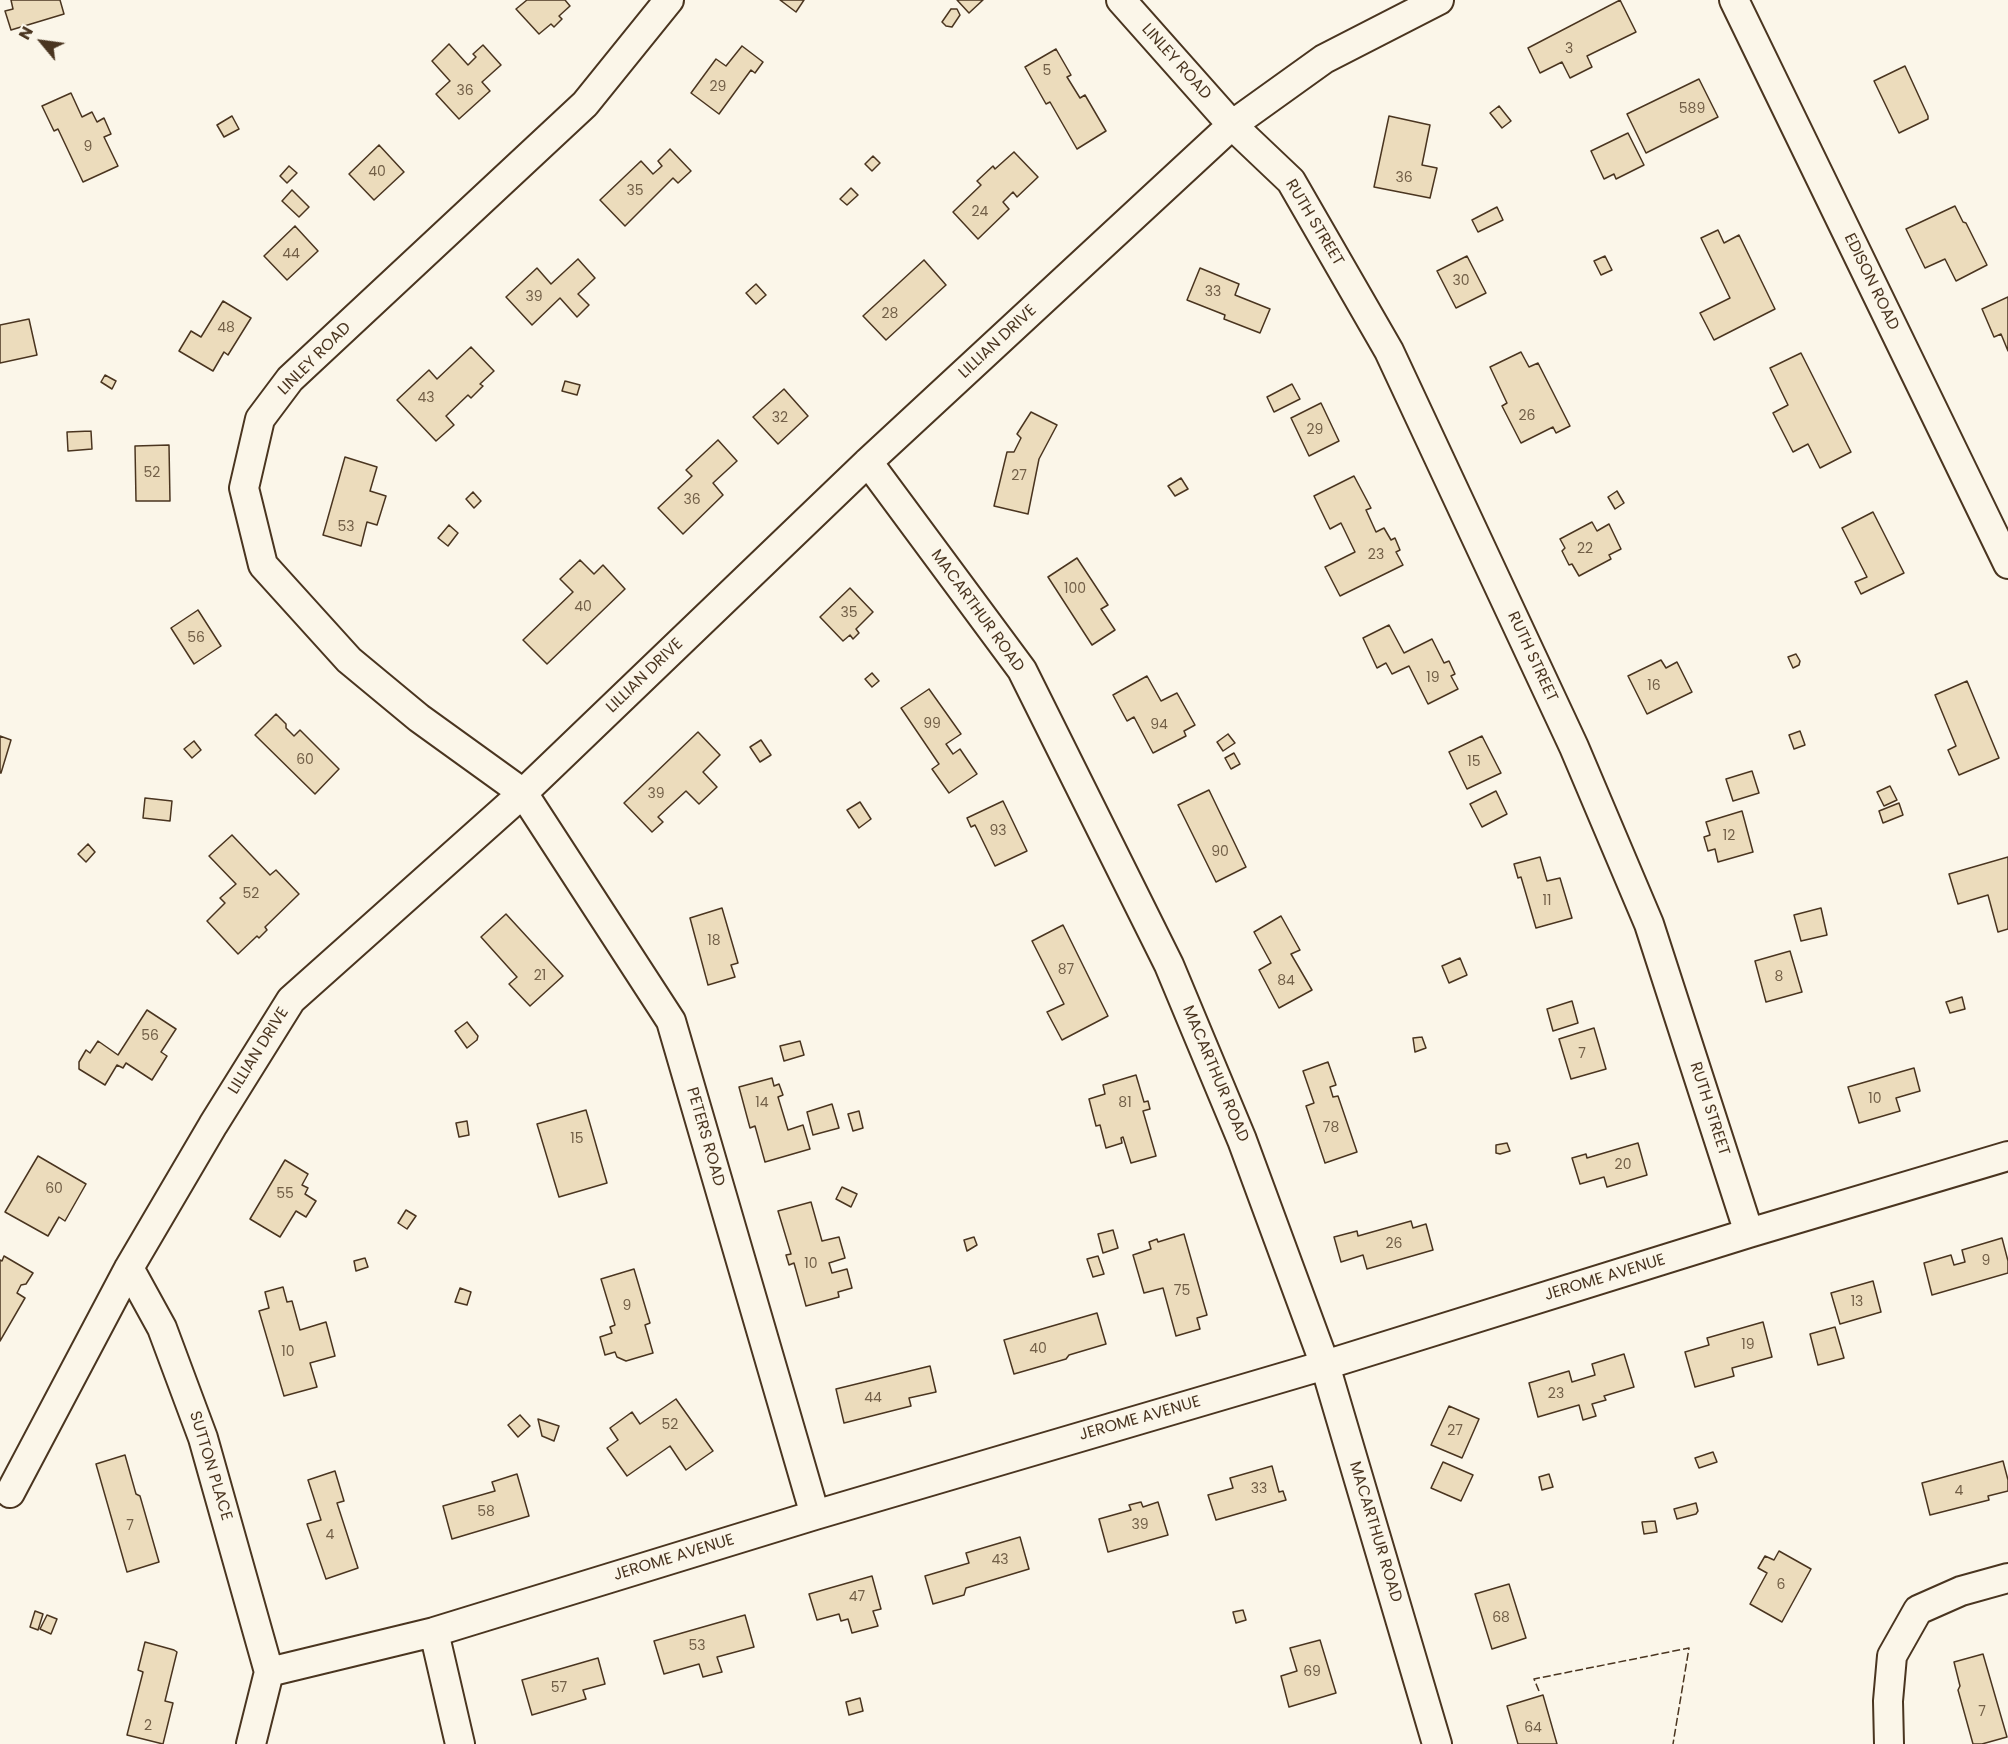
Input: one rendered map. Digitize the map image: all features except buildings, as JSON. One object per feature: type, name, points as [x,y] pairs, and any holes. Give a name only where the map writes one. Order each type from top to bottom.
[{"type":"street","name":"LINLEY ROAD","points":[[523,793],[419,718],[349,660],[263,565],[244,488],[260,419],[290,380],[585,104],[669,0]]},
{"type":"street","name":"LINLEY ROAD","points":[[1121,0],[1232,125]]},
{"type":"street","name":"LILLIAN DRIVE","points":[[10,1494],[129,1268],[213,1125],[291,1000],[523,793],[868,462],[1232,125],[1324,59],[1439,0]]},
{"type":"street","name":"EDISON ROAD","points":[[1734,0],[2008,564]]},
{"type":"street","name":"RUTH STREET","points":[[1232,125],[1291,181],[1389,351],[1574,747],[1649,924],[1749,1233]]},
{"type":"street","name":"MACARTHUR ROAD","points":[[868,462],[1022,670],[1169,965],[1242,1140],[1325,1365],[1437,1744]]},
{"type":"street","name":"PETERS ROAD","points":[[523,793],[671,1021],[815,1515]]},
{"type":"street","name":"JEROME AVENUE","points":[[269,1672],[434,1632],[815,1515],[1325,1365],[1749,1233],[2008,1156]]},
{"type":"street","name":"SUTTON PLACE","points":[[129,1268],[162,1328],[203,1438],[269,1672]]},
{"type":"street","points":[[1889,1744],[1888,1701],[1892,1656],[1918,1610],[1961,1591],[2008,1578]]},
{"type":"street","points":[[434,1632],[460,1744]]},
{"type":"street","points":[[250,1744],[269,1672]]},
{"type":"fence","points":[[1539,1691],[1534,1679],[1689,1648],[1673,1744]]}]
